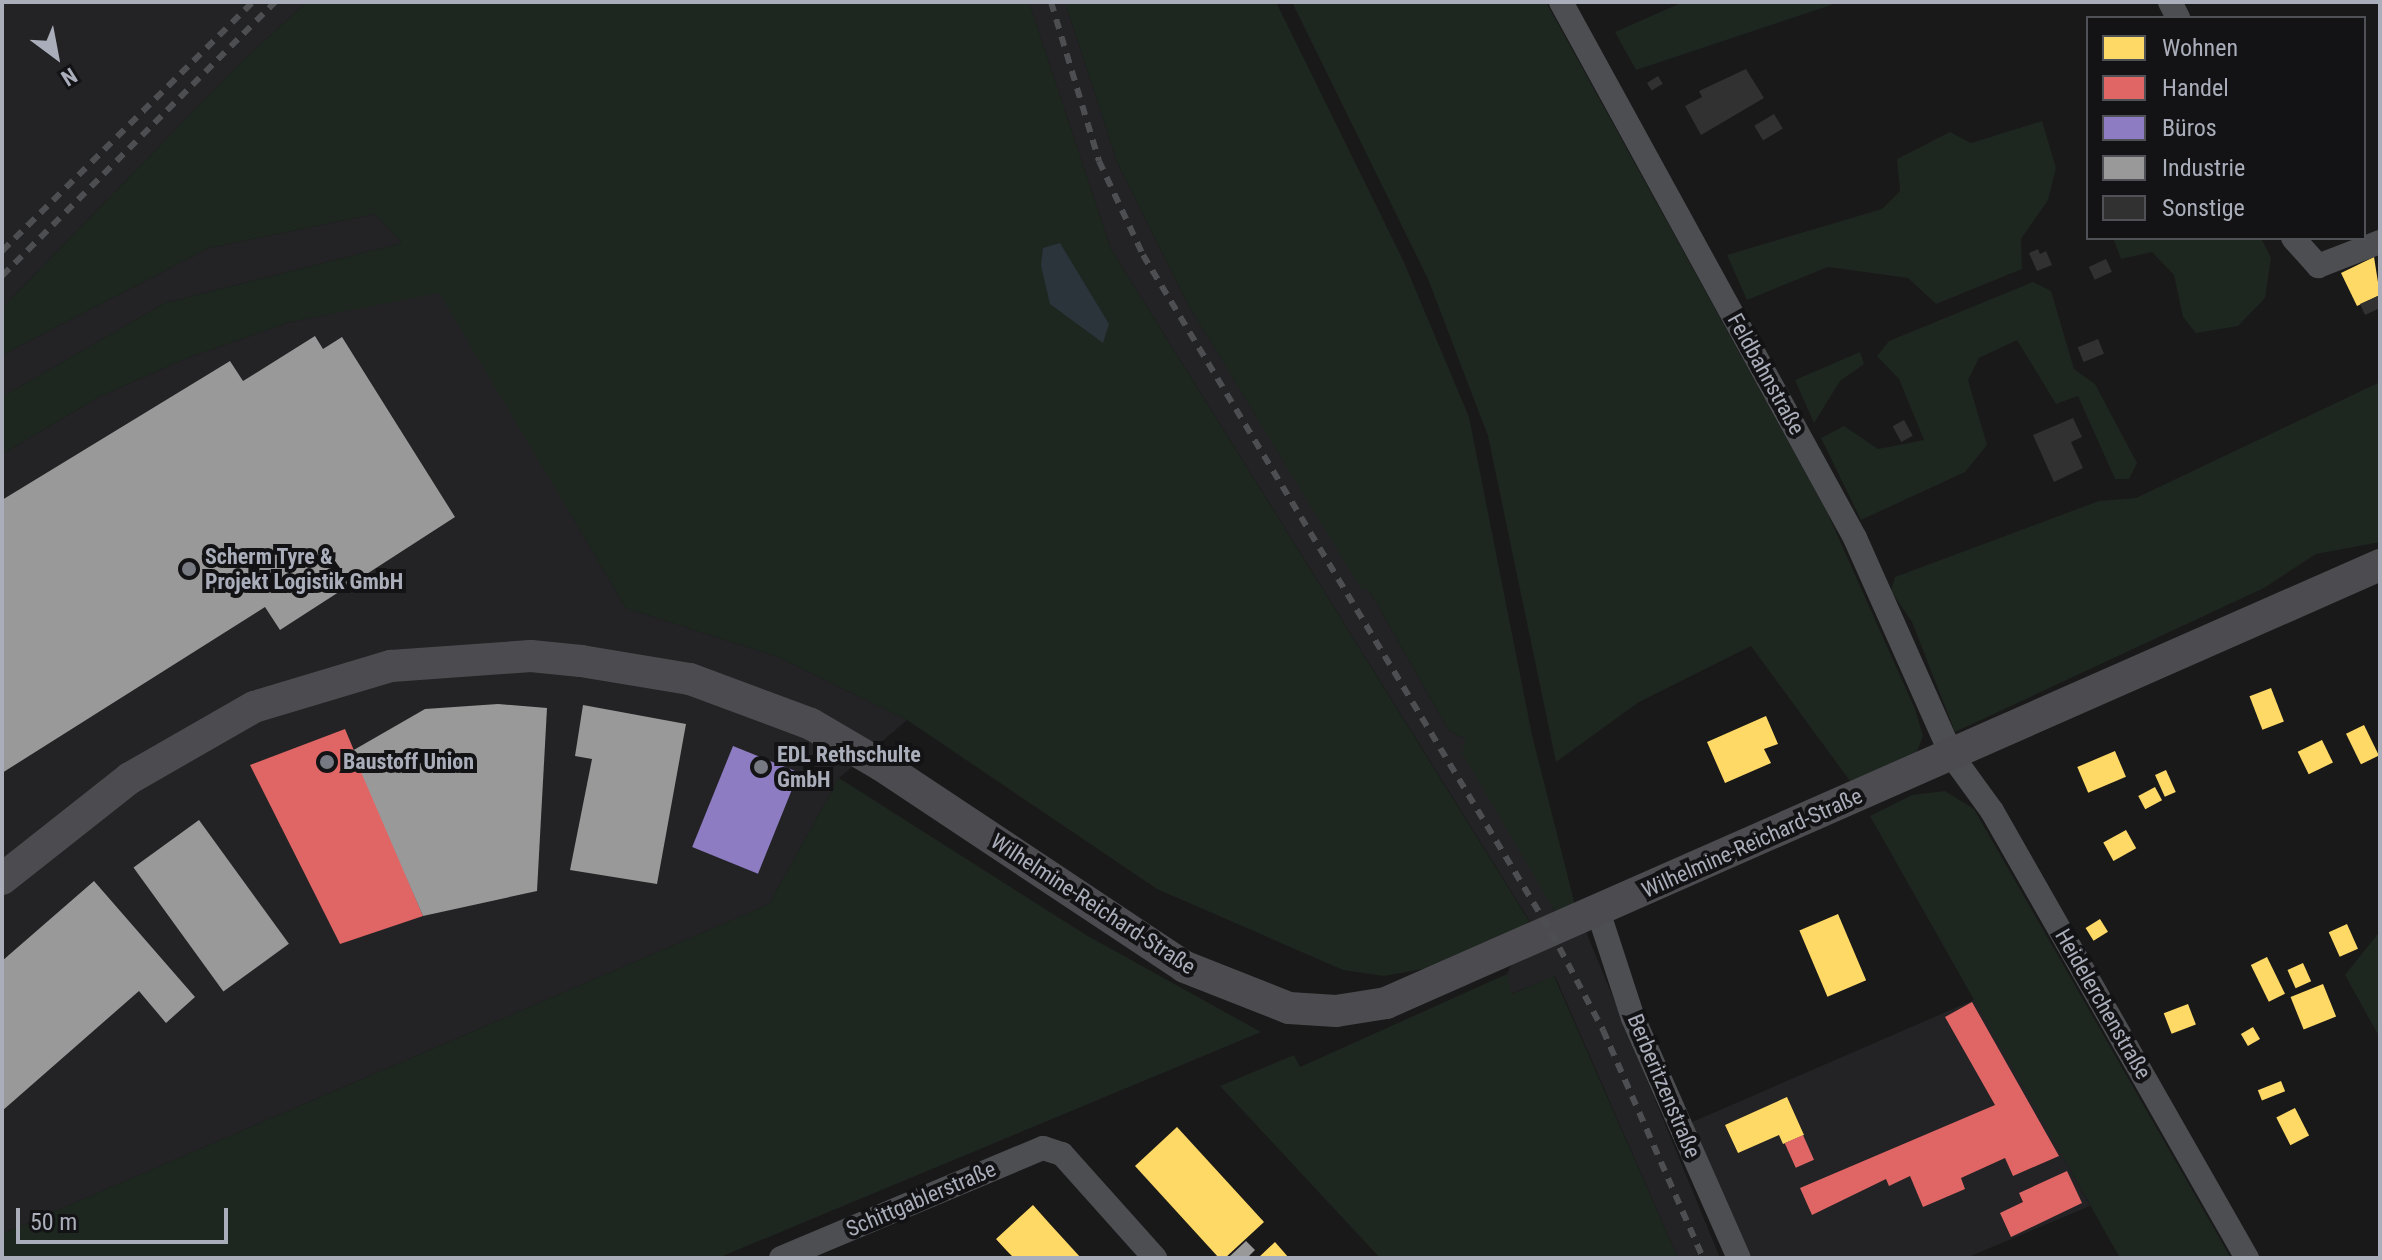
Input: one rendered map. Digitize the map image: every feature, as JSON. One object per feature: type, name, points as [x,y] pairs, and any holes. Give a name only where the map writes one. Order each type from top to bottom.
[{"type":"street","name":"Feldbahnstraße","points":[[1561,2],[1855,538],[1952,756]]},
{"type":"street","points":[[2294,240],[2310,263],[2337,261],[2380,242]]},
{"type":"street","name":"Wilhelmine-Reichard-Straße","points":[[2,879],[130,778],[254,707],[391,666],[531,656],[613,664],[690,679],[811,724],[861,751],[1185,967],[1289,1008],[1336,1011],[1386,1003],[2380,565]]},
{"type":"street","name":"Heidelerchenstraße","points":[[1952,756],[1992,811],[2247,1258]]},
{"type":"street","name":"Berberitzenstraße","points":[[1598,911],[1633,1018],[1739,1258]]},
{"type":"street","name":"Schittgablerstraße","points":[[781,1258],[1043,1148],[1062,1154],[1155,1258]]},
{"type":"shaded area","points":[[2,2],[307,2],[243,60],[2,308]]},
{"type":"shaded area","points":[[307,2],[1029,2],[1111,249],[1531,924],[1439,966],[1384,976],[1343,970],[1157,889],[907,720],[778,657],[626,608],[439,293],[291,322],[187,358],[99,397],[2,454],[2,397],[165,303],[402,243],[375,214],[209,248],[2,355],[2,308],[243,60]]},
{"type":"shaded area","points":[[1029,2],[1065,2],[1117,162],[1187,303],[1361,588],[1369,590],[1449,731],[1466,739],[1556,914],[1575,905],[1720,1258],[1678,1258],[1555,976],[1511,994],[1507,974],[1531,923],[1111,249]]},
{"type":"shaded area","points":[[1065,2],[1276,2],[1403,260],[1469,417],[1532,735],[1575,905],[1557,915],[1462,753],[1466,739],[1449,731],[1369,590],[1361,589],[1187,303],[1117,162]]},
{"type":"shaded area","points":[[1292,2],[1546,2],[1827,512],[1915,709],[1923,736],[1916,754],[1850,781],[1751,646],[1639,702],[1556,762],[1488,436],[1428,279]]},
{"type":"shaded area","points":[[1683,2],[1840,2],[1636,70],[1615,32]]},
{"type":"shaded area","points":[[2042,121],[2056,168],[2048,200],[2021,239],[2022,269],[1936,304],[1908,278],[1828,267],[1747,300],[1727,255],[1882,209],[1900,191],[1897,159],[1950,132],[1971,143]]},
{"type":"shaded area","points":[[375,214],[402,243],[165,303],[2,397],[2,355],[209,248]]},
{"type":"shaded area","points":[[2114,240],[2262,240],[2271,258],[2265,298],[2238,326],[2196,333],[2183,317],[2174,275],[2152,252],[2121,259]]},
{"type":"shaded area","points":[[1060,243],[1109,324],[1103,343],[1050,304],[1041,266],[1043,248]]},
{"type":"shaded area","points":[[2033,282],[2051,291],[2074,369],[2095,384],[2137,463],[2129,479],[2115,479],[2078,396],[2056,404],[2017,340],[1979,358],[1968,380],[1987,445],[1965,472],[1861,520],[1821,438],[1844,426],[1878,449],[1924,440],[1899,379],[1877,356],[1889,341]]},
{"type":"shaded area","points":[[439,292],[626,608],[778,657],[907,720],[839,778],[769,904],[2,1234],[2,454],[99,397],[187,358],[291,322]]},
{"type":"shaded area","points":[[1860,352],[1864,364],[1840,381],[1814,423],[1795,380]]},
{"type":"shaded area","points":[[2380,382],[2380,542],[2316,554],[2264,588],[1955,732],[1912,622],[1891,591],[1895,577],[2099,501],[2136,498]]},
{"type":"shaded area","points":[[839,778],[1086,935],[1261,1032],[718,1258],[2,1258],[2,1234],[769,904]]},
{"type":"shaded area","points":[[1945,791],[1974,809],[2231,1258],[2120,1258],[1870,816],[1912,795]]},
{"type":"shaded area","points":[[2380,931],[2380,1038],[2345,975]]},
{"type":"shaded area","points":[[1507,974],[1512,994],[1554,976],[1678,1258],[1380,1258],[1220,1086],[1294,1055],[1300,1067]]},
{"type":"shaded area","points":[[1976,999],[2090,1206],[1966,1258],[1752,1258],[1690,1123]]},
{"type":"building: Wohnen","points":[[2374,257],[2380,295],[2357,306],[2341,273]]},
{"type":"building: Wohnen","points":[[2271,688],[2284,722],[2262,730],[2250,696]]},
{"type":"building: Wohnen","points":[[1766,716],[1778,744],[1764,749],[1771,763],[1725,783],[1707,742]]},
{"type":"building: Wohnen","points":[[2364,725],[2379,756],[2361,764],[2346,734]]},
{"type":"building: Wohnen","points":[[2322,740],[2333,762],[2309,774],[2298,752]]},
{"type":"building: Wohnen","points":[[2115,751],[2126,777],[2088,793],[2077,767]]},
{"type":"building: Wohnen","points":[[2166,770],[2176,792],[2165,797],[2155,775]]},
{"type":"building: Wohnen","points":[[2155,787],[2162,800],[2145,809],[2138,796]]},
{"type":"building: Wohnen","points":[[2126,830],[2136,848],[2113,861],[2103,843]]},
{"type":"building: Wohnen","points":[[1838,914],[1866,980],[1827,997],[1799,930]]},
{"type":"building: Wohnen","points":[[2100,919],[2108,932],[2094,941],[2086,928]]},
{"type":"building: Wohnen","points":[[2347,924],[2358,949],[2340,957],[2329,932]]},
{"type":"building: Wohnen","points":[[2267,957],[2285,994],[2269,1002],[2251,965]]},
{"type":"building: Wohnen","points":[[2303,963],[2311,981],[2296,988],[2287,970]]},
{"type":"building: Wohnen","points":[[2323,984],[2336,1016],[2304,1030],[2291,997]]},
{"type":"building: Wohnen","points":[[2188,1004],[2196,1025],[2172,1034],[2164,1013]]},
{"type":"building: Wohnen","points":[[2253,1027],[2260,1039],[2248,1046],[2241,1034]]},
{"type":"building: Wohnen","points":[[2281,1081],[2285,1091],[2262,1101],[2258,1090]]},
{"type":"building: Wohnen","points":[[1787,1097],[1804,1135],[1783,1144],[1779,1135],[1738,1153],[1725,1125]]},
{"type":"building: Wohnen","points":[[2295,1108],[2309,1136],[2290,1145],[2276,1118]]},
{"type":"building: Wohnen","points":[[1177,1127],[1264,1222],[1225,1258],[1219,1258],[1135,1166]]},
{"type":"building: Wohnen","points":[[1033,1205],[1081,1258],[1014,1258],[996,1239]]},
{"type":"building: Wohnen","points":[[1275,1242],[1289,1258],[1258,1258]]},
{"type":"building: Handel","points":[[345,729],[423,916],[340,944],[250,765]]},
{"type":"building: Handel","points":[[1972,1002],[2059,1156],[2013,1176],[2005,1158],[1961,1178],[1965,1189],[1923,1207],[1910,1176],[1889,1186],[1886,1179],[1812,1215],[1800,1188],[1995,1105],[1945,1017]]},
{"type":"building: Handel","points":[[1803,1135],[1814,1160],[1796,1168],[1785,1143]]},
{"type":"building: Handel","points":[[2067,1171],[2082,1203],[2011,1237],[2000,1213],[2023,1202],[2019,1193]]},
{"type":"building: Büros","points":[[733,746],[799,773],[758,874],[692,847]]},
{"type":"building: Industrie","name":"Scherm Tyre & Projekt Logistik GmbH","points":[[315,336],[323,349],[342,337],[455,517],[280,630],[265,607],[2,773],[2,500],[230,361],[243,381]]},
{"type":"building: Industrie","points":[[498,704],[547,708],[537,891],[423,916],[352,751],[425,709]]},
{"type":"building: Industrie","points":[[583,705],[686,724],[657,884],[570,870],[592,759],[575,756]]},
{"type":"building: Industrie","points":[[199,820],[289,944],[223,991],[133,868]]},
{"type":"building: Industrie","points":[[94,881],[195,997],[166,1023],[139,991],[2,1111],[2,961]]},
{"type":"building: Industrie","points":[[1246,1241],[1255,1250],[1247,1258],[1228,1258]]},
{"type":"building: Sonstige","points":[[1746,69],[1764,98],[1701,135],[1685,106],[1702,97],[1699,91]]},
{"type":"building: Sonstige","points":[[1658,76],[1663,84],[1652,91],[1647,83]]},
{"type":"building: Sonstige","points":[[1774,114],[1783,129],[1763,140],[1754,126]]},
{"type":"building: Sonstige","points":[[2038,249],[2040,254],[2046,251],[2052,265],[2037,271],[2029,253]]},
{"type":"building: Sonstige","points":[[2106,259],[2112,272],[2095,280],[2089,267]]},
{"type":"building: Sonstige","points":[[2380,295],[2380,308],[2365,315],[2360,304]]},
{"type":"building: Sonstige","points":[[2098,339],[2104,354],[2084,362],[2078,347]]},
{"type":"building: Sonstige","points":[[2073,418],[2082,437],[2071,442],[2083,468],[2054,482],[2033,435]]},
{"type":"building: Sonstige","points":[[1904,420],[1913,436],[1901,442],[1893,426]]},
{"type":"railway","points":[[2,251],[253,2]]},
{"type":"railway","points":[[2,276],[275,2]]},
{"type":"railway","points":[[1051,2],[1099,161],[1143,255],[1551,932],[1603,1030],[1703,1258]]},
{"type":"place","name":"Scherm Tyre & Projekt Logistik GmbH","points":[[189,569]]},
{"type":"place","name":"Baustoff Union","points":[[327,762]]},
{"type":"place","name":"EDL Rethschulte GmbH","points":[[761,767]]}]
